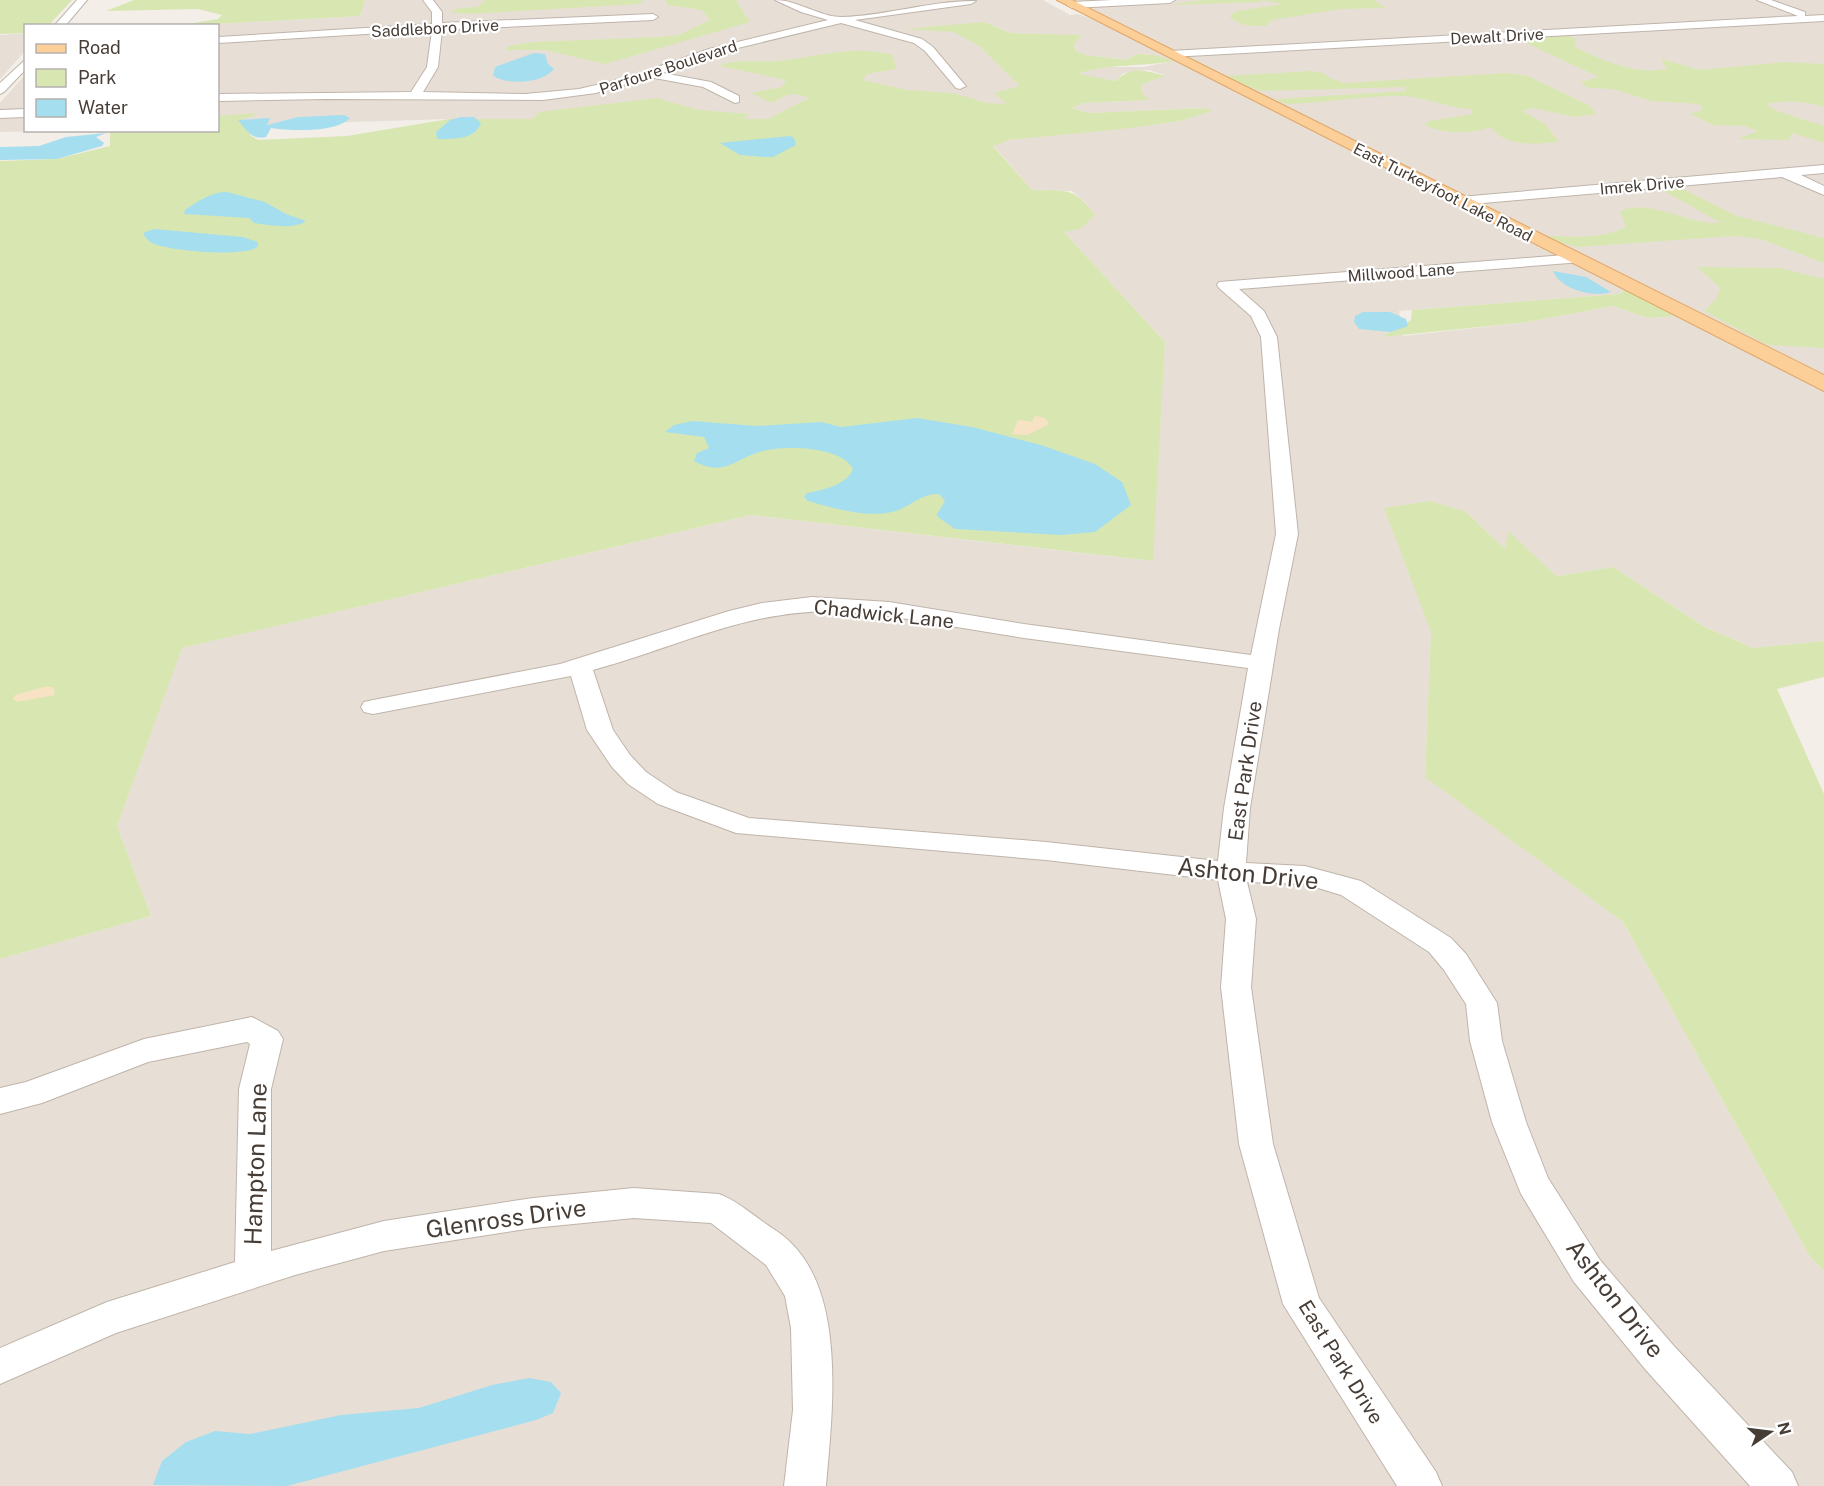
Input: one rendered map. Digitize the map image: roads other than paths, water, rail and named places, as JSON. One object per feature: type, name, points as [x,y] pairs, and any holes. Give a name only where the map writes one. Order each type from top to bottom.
[{"type":"main road","name":"East Turkeyfoot Lake Road","points":[[1067,2],[1824,384]]},
{"type":"street","points":[[61,24],[82,0]]},
{"type":"street","points":[[414,96],[432,74],[437,12],[428,0]]},
{"type":"street","points":[[780,0],[924,45],[960,86]]},
{"type":"street","points":[[1067,2],[1170,0]]},
{"type":"street","points":[[1762,0],[1819,18]]},
{"type":"street","name":"Parfoure Boulevard","points":[[219,98],[561,95],[606,88],[729,47],[844,20],[970,1]]},
{"type":"street","name":"Saddleboro Drive","points":[[219,40],[550,20],[653,17]]},
{"type":"street","name":"Dewalt Drive","points":[[1170,54],[1819,18]]},
{"type":"street","points":[[10,59],[24,60]]},
{"type":"street","points":[[0,90],[24,62]]},
{"type":"street","points":[[648,74],[717,89],[729,93],[735,99]]},
{"type":"street","points":[[0,116],[24,114]]},
{"type":"street","name":"Imrek Drive","points":[[1460,201],[1824,170]]},
{"type":"street","points":[[1785,173],[1824,191]]},
{"type":"street","name":"Millwood Lane","points":[[1225,285],[1577,259]]},
{"type":"street","name":"East Park Drive","points":[[1225,285],[1258,314],[1269,337],[1287,534],[1261,663],[1237,808],[1231,872],[1240,919],[1236,987],[1256,1144],[1302,1304],[1421,1486]]},
{"type":"street","name":"Chadwick Lane","points":[[373,707],[580,667],[630,652],[713,621],[788,605],[834,605],[1261,663]]},
{"type":"street","name":"Ashton Drive","points":[[580,667],[600,730],[621,761],[637,778],[667,798],[746,827],[1046,851],[1231,872],[1305,875],[1351,888],[1440,945],[1455,962],[1481,1003],[1486,1041],[1509,1122],[1533,1184],[1587,1271],[1659,1357],[1777,1486]]},
{"type":"street","name":"Hampton Lane","points":[[0,1101],[30,1094],[144,1051],[252,1029],[267,1039],[255,1089],[253,1273]]},
{"type":"street","name":"Glenross Drive","points":[[0,1366],[107,1319],[253,1273],[384,1236],[533,1213],[634,1203],[719,1209],[779,1254],[803,1292],[810,1328],[813,1410],[805,1486]]},
{"type":"water","points":[[534,53],[545,54],[548,64],[554,69],[549,74],[525,82],[507,81],[493,76],[495,67]]},
{"type":"water","points":[[344,115],[350,118],[335,126],[301,130],[271,128],[266,137],[261,138],[250,134],[238,120],[270,118],[267,125],[298,117]]},
{"type":"water","points":[[474,117],[481,123],[478,129],[469,136],[437,139],[436,132],[450,120]]},
{"type":"water","points":[[106,133],[96,137],[104,143],[102,146],[57,159],[0,160],[0,147],[39,146],[66,137]]},
{"type":"water","points":[[790,136],[794,138],[796,145],[773,157],[740,155],[720,143]]},
{"type":"water","points":[[227,192],[265,202],[286,214],[306,221],[301,224],[281,226],[254,223],[249,218],[184,214],[185,210],[205,198],[216,193]]},
{"type":"water","points":[[154,229],[243,237],[258,242],[258,246],[240,252],[174,249],[148,240],[143,233]]},
{"type":"water","points":[[1553,271],[1586,277],[1611,292],[1595,294],[1578,290],[1562,283]]},
{"type":"water","points":[[1363,312],[1390,312],[1406,319],[1408,326],[1391,332],[1359,329],[1354,322],[1355,316]]},
{"type":"water","points":[[917,418],[972,427],[1041,445],[1095,464],[1122,482],[1131,505],[1095,532],[1061,535],[955,529],[938,517],[937,514],[945,501],[939,494],[926,496],[898,510],[882,514],[850,511],[808,501],[804,497],[807,493],[840,483],[850,475],[853,469],[847,461],[837,456],[812,449],[772,449],[753,454],[730,465],[714,468],[694,461],[697,453],[709,448],[704,437],[665,432],[674,425],[692,421],[757,426],[821,422],[841,427]]},
{"type":"water","points":[[529,1378],[551,1382],[561,1393],[553,1413],[536,1420],[287,1486],[153,1485],[162,1461],[186,1442],[215,1431],[250,1434],[341,1415],[419,1408],[492,1385]]}]
